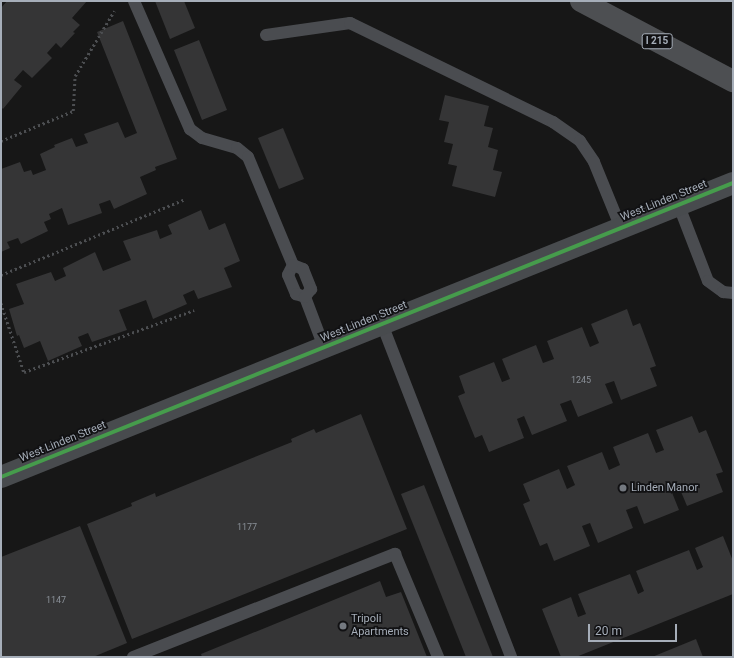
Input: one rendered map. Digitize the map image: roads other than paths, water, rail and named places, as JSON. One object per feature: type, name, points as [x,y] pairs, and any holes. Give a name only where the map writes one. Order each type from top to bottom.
[{"type":"highway","name":"I 215","points":[[581,1],[733,81]]},
{"type":"street","name":"West Linden Street","points":[[1,477],[733,183]]},
{"type":"lane","points":[[134,1],[190,129],[202,138],[237,148],[248,157],[293,265],[288,275],[296,294],[305,297],[324,347]]},
{"type":"lane","points":[[266,35],[350,23],[553,122],[580,141],[594,162],[621,228]]},
{"type":"lane","points":[[683,204],[708,281],[723,292],[733,293]]},
{"type":"lane","points":[[382,324],[511,657]]},
{"type":"lane","points":[[133,657],[394,554],[438,657]]},
{"type":"place","name":"Linden Manor","points":[[623,488]]},
{"type":"place","name":"Tripoli Apartments","points":[[343,626]]}]
